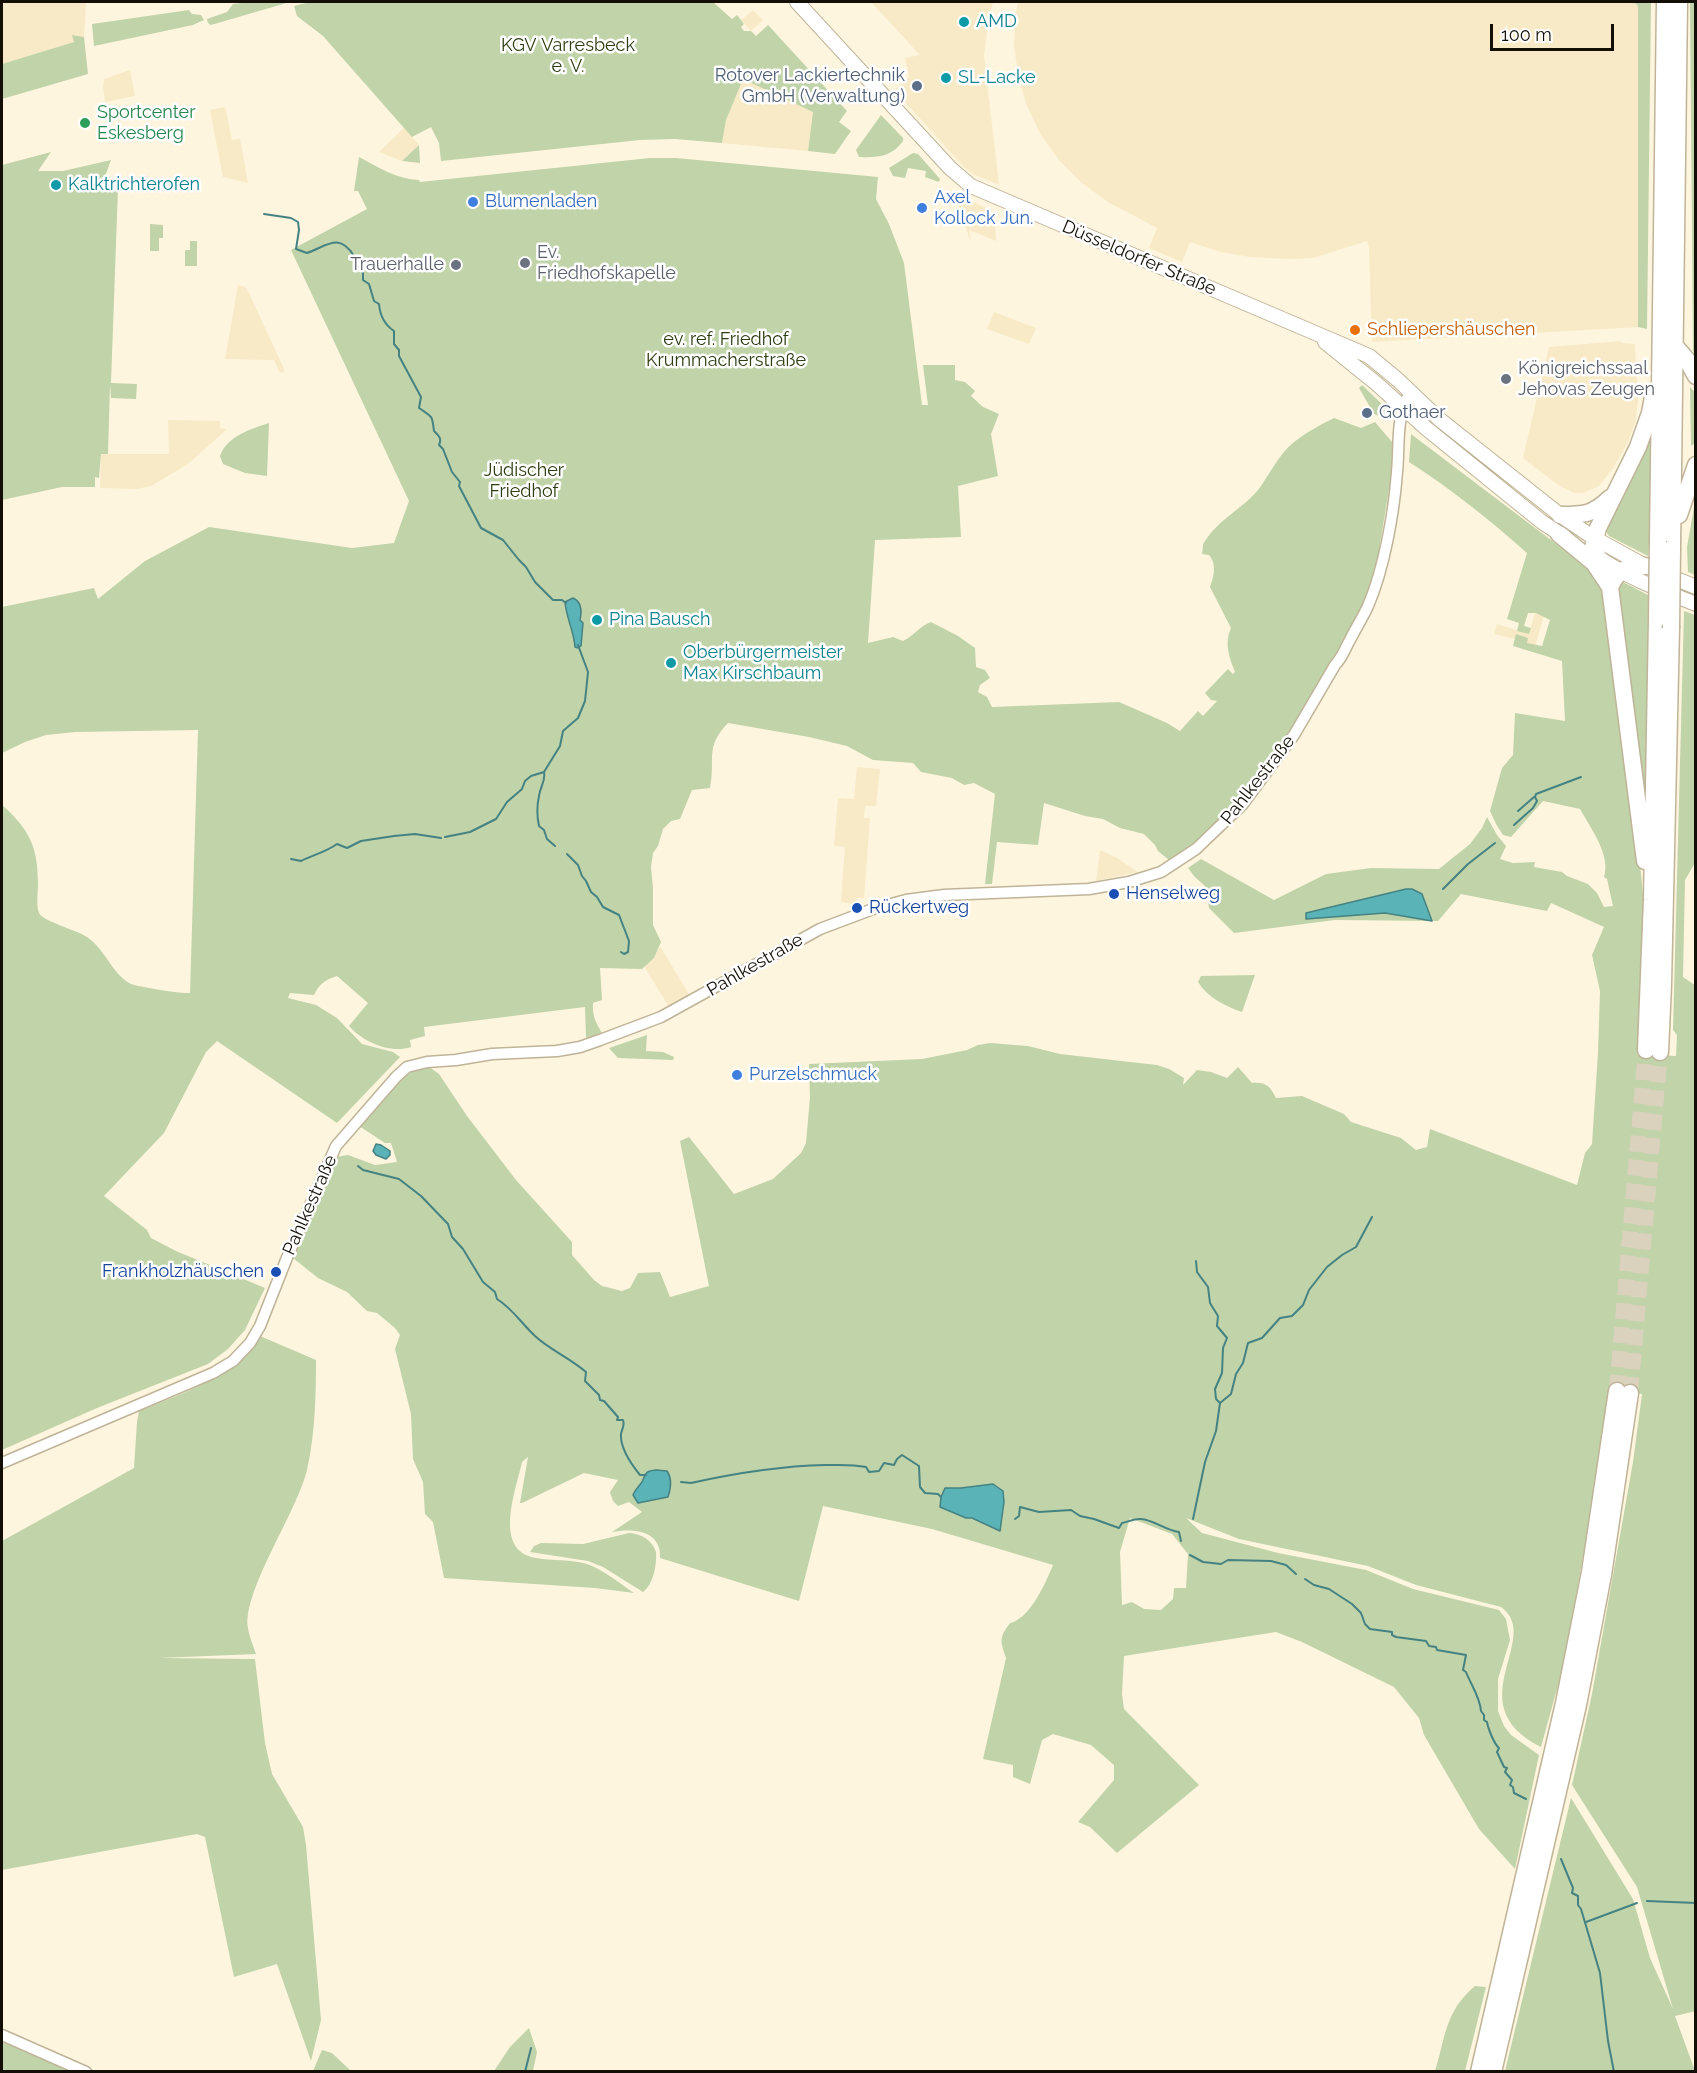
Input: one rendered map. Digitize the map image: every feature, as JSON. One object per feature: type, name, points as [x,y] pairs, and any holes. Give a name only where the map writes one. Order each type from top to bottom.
[{"type":"highway","points":[[1664,623],[1663,984],[1653,1051],[1652,900],[1667,543],[1665,2]]},
{"type":"highway","points":[[1599,559],[1593,548],[1594,538],[1644,434],[1668,339],[1679,2]]},
{"type":"highway","points":[[1668,339],[1687,360],[1695,376]]},
{"type":"highway","points":[[1667,543],[1695,465]]},
{"type":"highway","points":[[1560,514],[1585,515],[1593,512],[1617,490]]},
{"type":"highway","points":[[1559,534],[1594,563],[1610,587],[1643,850],[1652,900]]},
{"type":"highway","points":[[1610,587],[1620,571],[1626,567],[1645,566]]},
{"type":"highway","points":[[1493,2072],[1501,2010],[1603,1575],[1623,1392]]},
{"type":"highway","points":[[1479,2072],[1501,2010]]},
{"type":"main road","name":"Düsseldorfer Straße","points":[[797,2],[950,168],[971,186],[1369,356],[1439,419],[1560,514],[1594,538],[1645,566],[1695,587]]},
{"type":"main road","name":"Düsseldorfer Straße","points":[[1309,330],[1334,348],[1445,444],[1559,534],[1620,571],[1695,604]]},
{"type":"street","points":[[1402,407],[1410,392]]},
{"type":"street","name":"Pahlkestraße","points":[[2,1463],[213,1373],[233,1361],[250,1343],[260,1326],[332,1153],[396,1077],[411,1065],[492,1054],[557,1051],[600,1040],[661,1017],[812,933],[873,909],[906,900],[944,895],[1089,889],[1129,882],[1161,872],[1196,849],[1243,804],[1282,753],[1335,666],[1343,658],[1368,606],[1383,560],[1391,514],[1402,407]]},
{"type":"street","points":[[2,2035],[86,2072]]},
{"type":"shaded area","points":[[2,2],[86,2],[84,37],[73,35],[74,42],[2,64]]},
{"type":"shaded area","points":[[871,2],[993,2],[984,55],[999,185],[973,174],[964,167],[894,90],[909,77],[905,58],[920,55]]},
{"type":"shaded area","points":[[1018,2],[1634,2],[1638,6],[1638,327],[1372,342],[1367,241],[1313,258],[1291,259],[1250,257],[1221,252],[1190,242],[1182,262],[1149,248],[1157,228],[1108,202],[1082,183],[1059,160],[1041,135],[1027,106],[1018,76],[1014,44]]},
{"type":"shaded area","points":[[753,10],[763,20],[751,31],[741,20]]},
{"type":"shaded area","points":[[130,70],[135,96],[105,102],[104,79]]},
{"type":"shaded area","points":[[743,78],[813,112],[808,151],[722,143],[726,120]]},
{"type":"shaded area","points":[[225,107],[232,140],[240,139],[248,183],[223,177],[210,110]]},
{"type":"shaded area","points":[[404,128],[419,145],[402,161],[379,152]]},
{"type":"shaded area","points":[[960,196],[991,210],[995,219],[996,241],[969,230],[971,243],[958,204]]},
{"type":"shaded area","points":[[238,285],[245,287],[248,291],[285,371],[280,373],[274,360],[225,359]]},
{"type":"shaded area","points":[[994,312],[1036,328],[1029,344],[987,329]]},
{"type":"shaded area","points":[[1621,341],[1621,343],[1635,344],[1638,401],[1635,423],[1627,444],[1599,486],[1583,493],[1574,493],[1558,485],[1523,458],[1549,347]]},
{"type":"shaded area","points":[[168,420],[220,421],[220,428],[227,429],[188,464],[151,486],[136,489],[100,488],[101,454],[169,454]]},
{"type":"shaded area","points":[[1535,613],[1544,616],[1535,646],[1526,643],[1528,638],[1517,635],[1515,639],[1494,634],[1497,624],[1529,634]]},
{"type":"shaded area","points":[[857,767],[880,769],[876,806],[865,806],[864,818],[870,818],[864,898],[857,898],[856,907],[853,908],[853,904],[841,902],[845,847],[834,846],[838,798],[854,799]]},
{"type":"shaded area","points":[[1100,850],[1117,858],[1138,872],[1096,881]]},
{"type":"shaded area","points":[[660,946],[690,996],[669,1007],[644,966],[654,958]]},
{"type":"green space","points":[[290,2],[211,25],[208,23],[207,19],[227,12],[233,4]]},
{"type":"green space","name":"KGV Varresbeck e. V.","points":[[310,2],[713,2],[732,19],[737,15],[744,24],[741,27],[744,31],[751,31],[756,36],[768,25],[847,111],[839,122],[851,131],[835,154],[808,151],[813,112],[743,79],[726,120],[722,143],[675,139],[640,140],[441,161],[439,143],[431,127],[412,137],[323,36],[297,16],[294,6]]},
{"type":"green space","points":[[1634,2],[1651,2],[1647,329],[1638,327],[1638,6]]},
{"type":"green space","points":[[1690,2],[1696,2],[1695,356],[1693,350]]},
{"type":"green space","points":[[189,10],[192,14],[201,15],[204,20],[193,25],[94,46],[92,24]]},
{"type":"green space","points":[[72,35],[84,37],[88,74],[2,99],[2,64],[74,42]]},
{"type":"green space","points":[[881,115],[903,138],[903,141],[889,153],[859,157],[856,150]]},
{"type":"green space","points":[[419,145],[420,163],[402,161]]},
{"type":"green space","points":[[51,152],[38,171],[63,171],[111,160],[104,179],[104,190],[118,188],[111,383],[137,384],[136,399],[111,398],[110,385],[108,454],[101,454],[99,478],[95,477],[95,487],[62,487],[2,500],[2,165]]},
{"type":"green space","points":[[913,153],[918,154],[940,179],[939,182],[925,177],[926,171],[908,168],[905,178],[893,176],[889,168]]},
{"type":"green space","points":[[359,157],[388,172],[420,182],[650,158],[676,158],[878,177],[876,199],[889,224],[904,263],[922,405],[928,405],[923,365],[955,365],[955,380],[965,382],[975,391],[971,396],[983,407],[999,414],[991,434],[998,476],[958,486],[961,537],[875,540],[868,643],[893,637],[903,641],[931,622],[975,648],[976,667],[985,670],[990,678],[980,685],[978,692],[987,697],[992,707],[1119,702],[1180,731],[1198,711],[1203,716],[1217,701],[1211,700],[1205,693],[1228,669],[1233,674],[1235,672],[1228,645],[1231,628],[1210,587],[1214,566],[1209,555],[1202,554],[1204,542],[1217,526],[1258,490],[1288,447],[1334,418],[1361,428],[1375,422],[1392,442],[1393,465],[1371,586],[1360,615],[1289,736],[1210,830],[1169,860],[1144,834],[1120,828],[1103,819],[1085,816],[1044,803],[1038,845],[997,842],[992,884],[985,884],[995,794],[974,783],[964,785],[952,778],[921,772],[913,763],[873,760],[847,746],[728,723],[713,747],[710,788],[692,790],[680,819],[671,821],[663,829],[658,846],[653,853],[651,867],[653,925],[661,942],[654,958],[642,969],[600,968],[602,1000],[593,1003],[593,1008],[595,1019],[602,1033],[586,1038],[585,1007],[424,1027],[425,1036],[410,1040],[411,1047],[386,1048],[369,1042],[349,1026],[368,1003],[337,976],[323,983],[314,995],[290,993],[288,998],[316,1005],[337,1018],[362,1044],[393,1052],[400,1057],[337,1123],[217,1041],[206,1052],[164,1133],[104,1196],[147,1230],[151,1238],[176,1251],[265,1288],[245,1330],[228,1349],[208,1364],[97,1408],[2,1450],[2,805],[12,814],[31,840],[38,872],[39,913],[42,916],[87,937],[99,948],[124,980],[131,984],[190,993],[198,730],[75,732],[46,735],[2,753],[2,607],[94,588],[98,599],[145,561],[209,527],[352,548],[394,543],[409,501],[291,250],[367,209],[358,191],[354,191]]},
{"type":"green space","points":[[150,224],[163,225],[163,238],[159,238],[159,251],[150,251]]},
{"type":"green space","points":[[190,241],[197,241],[197,266],[185,266],[185,250],[190,250]]},
{"type":"green space","points":[[1362,385],[1385,407],[1387,412],[1379,416],[1374,414],[1359,388]]},
{"type":"green space","points":[[1690,387],[1696,393],[1695,443],[1691,446]]},
{"type":"green space","points":[[269,423],[267,476],[245,473],[223,464],[220,456],[228,443],[240,434]]},
{"type":"green space","points":[[1652,424],[1651,539],[1648,556],[1609,536],[1604,528]]},
{"type":"green space","points":[[1411,434],[1603,582],[1629,760],[1645,912],[1637,1054],[1676,1056],[1677,1035],[1673,1030],[1684,611],[1695,615],[1696,861],[1685,880],[1683,977],[1696,986],[1696,2011],[1675,2016],[1695,2071],[1505,2071],[1571,1798],[1633,1899],[1650,1958],[1673,2009],[1637,1887],[1572,1785],[1592,1694],[1633,1462],[1642,1394],[1612,1389],[1565,1660],[1541,1747],[1517,1730],[1505,1711],[1502,1692],[1513,1636],[1512,1620],[1501,1607],[1416,1585],[1368,1566],[1239,1539],[1186,1518],[1202,1533],[1278,1553],[1366,1570],[1413,1589],[1499,1610],[1506,1619],[1510,1640],[1498,1679],[1498,1711],[1504,1726],[1511,1735],[1539,1755],[1515,1869],[1479,1829],[1424,1735],[1419,1718],[1394,1687],[1302,1642],[1276,1632],[1124,1656],[1122,1694],[1124,1709],[1199,1785],[1117,1853],[1090,1827],[1078,1822],[1114,1780],[1114,1765],[1091,1745],[1053,1734],[1042,1740],[1030,1784],[1013,1777],[1013,1765],[983,1759],[1006,1658],[1002,1636],[1010,1623],[1024,1615],[1031,1607],[1042,1590],[1053,1565],[932,1529],[823,1506],[799,1601],[660,1558],[656,1542],[644,1533],[628,1530],[612,1532],[642,1512],[629,1502],[618,1506],[613,1501],[610,1492],[618,1480],[584,1473],[520,1503],[528,1457],[522,1462],[512,1503],[510,1518],[514,1544],[523,1553],[536,1558],[587,1564],[634,1593],[595,1588],[444,1578],[433,1522],[425,1514],[423,1482],[413,1459],[411,1414],[395,1349],[400,1335],[377,1313],[367,1311],[347,1292],[318,1278],[293,1258],[336,1157],[348,1155],[375,1165],[397,1162],[391,1143],[385,1143],[359,1126],[399,1081],[418,1069],[428,1066],[439,1074],[467,1116],[516,1180],[572,1242],[572,1255],[594,1280],[602,1286],[622,1291],[630,1288],[638,1273],[660,1272],[670,1297],[709,1286],[680,1141],[689,1137],[734,1194],[773,1179],[801,1153],[806,1143],[810,1097],[809,1064],[922,1059],[990,1043],[1028,1046],[1060,1054],[1157,1065],[1184,1078],[1183,1085],[1197,1070],[1227,1078],[1238,1067],[1252,1083],[1261,1083],[1272,1090],[1276,1098],[1302,1096],[1344,1114],[1351,1122],[1401,1138],[1416,1150],[1427,1147],[1430,1129],[1577,1185],[1585,1153],[1592,1144],[1600,991],[1592,955],[1604,927],[1551,903],[1547,911],[1461,894],[1438,921],[1335,920],[1234,933],[1209,908],[1206,887],[1188,868],[1201,859],[1274,900],[1326,874],[1371,868],[1439,869],[1470,844],[1487,817],[1506,846],[1500,859],[1513,863],[1535,862],[1534,867],[1562,872],[1588,884],[1597,893],[1604,907],[1613,906],[1607,879],[1604,877],[1605,860],[1602,851],[1580,809],[1543,801],[1511,837],[1503,835],[1490,811],[1502,768],[1513,755],[1515,713],[1565,721],[1562,661],[1513,646],[1516,634],[1528,638],[1527,643],[1542,646],[1550,620],[1536,613],[1528,613],[1524,626],[1531,628],[1529,634],[1517,631],[1519,623],[1507,619],[1527,553],[1470,505],[1409,462]],"holes":[[[993,1484],[1000,1531],[972,1518],[945,1488]],[[1130,1518],[1172,1534],[1188,1554],[1186,1588],[1174,1588],[1173,1599],[1161,1610],[1144,1609],[1132,1602],[1122,1605],[1120,1552]]]},
{"type":"green space","points":[[1695,502],[1696,575],[1688,572],[1687,547]]},
{"type":"green space","points":[[1617,582],[1623,582],[1648,595],[1647,847]]},
{"type":"green space","points":[[1255,975],[1242,1012],[1217,1001],[1198,982],[1201,976]]},
{"type":"green space","points":[[647,1035],[646,1051],[663,1052],[674,1057],[673,1060],[618,1058],[609,1048]]},
{"type":"green space","points":[[260,1336],[316,1360],[316,1374],[313,1429],[307,1470],[293,1507],[261,1573],[248,1613],[248,1628],[256,1654],[159,1658],[255,1659],[265,1743],[272,1774],[303,1827],[306,1845],[321,2020],[311,2061],[277,1964],[234,1977],[205,1837],[197,1834],[2,1870],[2,1541],[134,1468],[139,1411],[190,1390],[221,1373],[248,1351]]},
{"type":"green space","points":[[629,1533],[646,1538],[656,1552],[654,1574],[643,1592],[603,1567],[588,1561],[530,1552],[534,1546],[541,1543],[583,1544]]},
{"type":"green space","points":[[1475,1986],[1486,1987],[1465,2071],[1435,2071],[1452,2015],[1465,1995]]},
{"type":"green space","points":[[529,2028],[537,2052],[533,2071],[494,2071],[510,2047]]},
{"type":"green space","points":[[2,2032],[75,2060],[95,2071],[2,2071]]},
{"type":"green space","points":[[322,2050],[332,2053],[351,2071],[313,2071]]},
{"type":"water","points":[[573,598],[580,604],[580,620],[583,623],[581,646],[578,648],[575,647],[565,602]]},
{"type":"water","points":[[1406,889],[1422,894],[1432,921],[1385,913],[1306,919],[1306,913]]},
{"type":"water","points":[[376,1144],[390,1151],[386,1159],[376,1155],[373,1151]]},
{"type":"water","points":[[656,1470],[667,1471],[669,1474],[671,1483],[668,1497],[638,1503],[634,1493],[646,1473]]},
{"type":"water","points":[[993,1484],[1003,1491],[1004,1502],[1000,1531],[940,1507],[945,1488]]},
{"type":"waterway","points":[[264,214],[291,218],[298,222],[296,249],[307,253],[332,243],[338,243],[343,244],[354,256],[363,273],[363,280],[369,284],[374,301],[379,304],[384,320],[394,331],[394,344],[421,397],[419,408],[432,419],[434,431],[440,439],[439,445],[443,449],[452,472],[460,482],[459,486],[481,528],[503,540],[526,567],[535,582],[553,600],[562,600],[566,603]]},
{"type":"waterway","points":[[555,846],[547,839],[544,830],[539,826],[538,803],[544,772],[560,746],[563,731],[578,718],[585,701],[588,672],[578,645]]},
{"type":"waterway","points":[[445,837],[470,832],[496,819],[507,802],[522,789],[525,781],[531,776],[544,772]]},
{"type":"waterway","points":[[1514,825],[1533,808],[1537,801],[1536,794],[1581,777]]},
{"type":"waterway","points":[[1518,811],[1534,797]]},
{"type":"waterway","points":[[291,859],[301,861],[337,844],[347,848],[361,841],[394,836],[415,834],[441,838]]},
{"type":"waterway","points":[[1443,889],[1468,864],[1495,843]]},
{"type":"waterway","points":[[567,854],[578,865],[591,892],[603,907],[619,915],[629,941],[628,952],[624,954],[621,952]]},
{"type":"waterway","points":[[358,1166],[363,1170],[399,1179],[421,1196],[448,1224],[452,1237],[463,1249],[483,1282],[495,1292],[497,1299],[508,1307],[541,1341],[586,1372],[585,1381],[618,1417],[617,1420],[623,1420],[621,1439],[624,1450],[640,1475],[646,1475]]},
{"type":"waterway","points":[[1193,1519],[1205,1462],[1216,1431],[1220,1403],[1231,1394],[1248,1343],[1262,1338],[1280,1318],[1292,1316],[1303,1305],[1309,1290],[1327,1267],[1356,1247],[1372,1217]]},
{"type":"waterway","points":[[1196,1261],[1197,1272],[1208,1287],[1210,1303],[1218,1316],[1217,1326],[1227,1338],[1223,1348],[1222,1373],[1215,1389],[1216,1399],[1220,1403]]},
{"type":"waterway","points":[[681,1482],[691,1483],[758,1471],[808,1466],[856,1465],[866,1467],[869,1472],[879,1471],[884,1463],[894,1465],[902,1455],[919,1466],[920,1487],[925,1493],[938,1494],[941,1497]]},
{"type":"waterway","points":[[1015,1519],[1019,1516],[1020,1507],[1039,1512],[1071,1510],[1080,1516],[1119,1528],[1122,1523],[1141,1519],[1179,1532],[1181,1541]]},
{"type":"waterway","points":[[1190,1555],[1203,1562],[1221,1564],[1228,1560],[1271,1561],[1286,1565],[1296,1574]]},
{"type":"waterway","points":[[1305,1579],[1314,1585],[1329,1589],[1352,1604],[1361,1613],[1365,1624],[1370,1629],[1392,1632],[1392,1635],[1396,1637],[1426,1641],[1429,1646],[1436,1647],[1437,1650],[1466,1655],[1463,1670],[1475,1691],[1484,1720],[1499,1748],[1497,1752],[1504,1767],[1507,1768],[1505,1772],[1512,1780],[1510,1785],[1514,1793],[1526,1799]]},
{"type":"waterway","points":[[1561,1859],[1573,1888],[1572,1893],[1578,1896],[1578,1905],[1600,1973],[1614,2072]]},
{"type":"waterway","points":[[1647,1901],[1696,1903]]},
{"type":"waterway","points":[[1586,1922],[1637,1903]]},
{"type":"waterway","points":[[525,2072],[531,2048]]},
{"type":"tunnel","points":[[1617,1391],[1646,1050]]},
{"type":"tunnel","points":[[1630,1393],[1660,1052]]},
{"type":"place","name":"AMD","points":[[964,22]]},
{"type":"place","name":"SL-Lacke","points":[[946,78]]},
{"type":"place","name":"Rotover Lackiertechnik GmbH (Verwaltung)","points":[[917,86]]},
{"type":"place","name":"Sportcenter Eskesberg","points":[[85,123]]},
{"type":"place","name":"Kalktrichterofen","points":[[56,185]]},
{"type":"place","name":"Blumenladen","points":[[473,202]]},
{"type":"place","name":"Axel Kollock Jun.","points":[[922,208]]},
{"type":"place","name":"Ev. Friedhofskapelle","points":[[525,263]]},
{"type":"place","name":"Trauerhalle","points":[[456,265]]},
{"type":"place","name":"Schliepershäuschen","points":[[1355,330]]},
{"type":"place","name":"Königreichssaal Jehovas Zeugen","points":[[1506,379]]},
{"type":"place","name":"Gothaer","points":[[1367,413]]},
{"type":"place","name":"Pina Bausch","points":[[597,620]]},
{"type":"place","name":"Oberbürgermeister Max Kirschbaum","points":[[671,663]]},
{"type":"place","name":"Henselweg","points":[[1114,894]]},
{"type":"place","name":"Rückertweg","points":[[857,908]]},
{"type":"place","name":"Purzelschmuck","points":[[737,1075]]},
{"type":"place","name":"Frankholzhäuschen","points":[[276,1272]]},
{"type":"park label","name":"ev. ref. Friedhof Krummacherstraße","points":[[726,350]]},
{"type":"park label","name":"Jüdischer Friedhof","points":[[524,481]]}]
